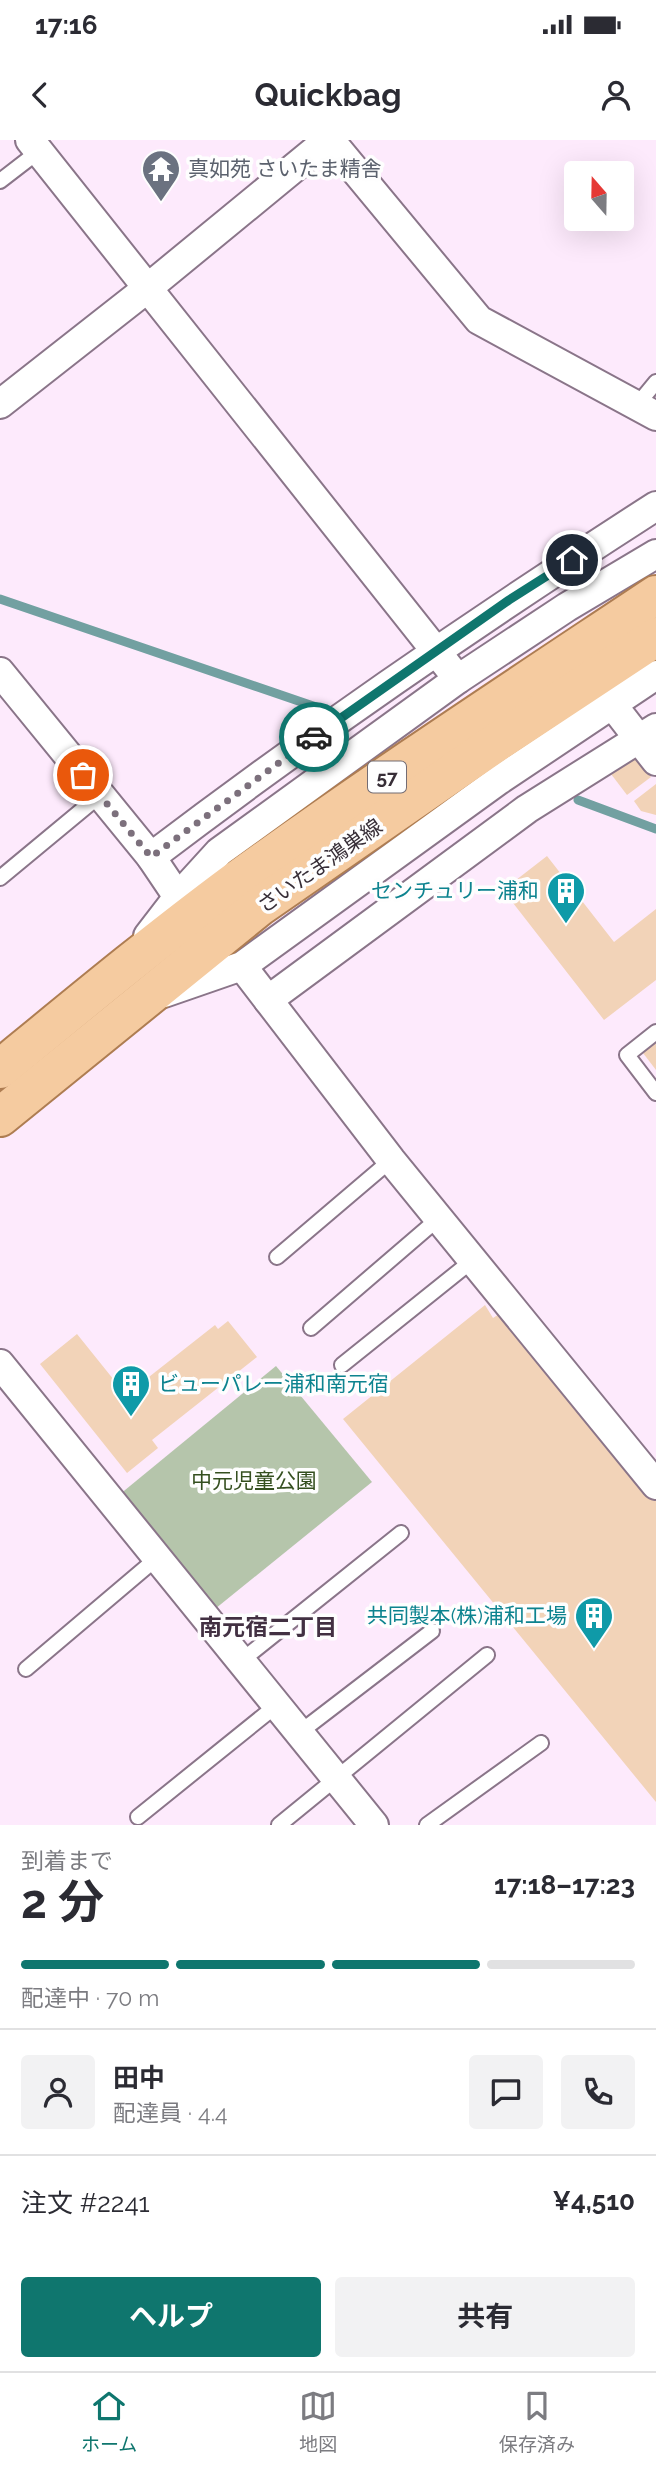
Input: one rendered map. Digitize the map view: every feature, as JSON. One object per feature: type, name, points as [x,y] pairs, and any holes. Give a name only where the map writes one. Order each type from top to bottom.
[{"type":"main road","name":"さいたま鴻巣線","points":[[0,1069],[124,966],[237,881],[501,698],[656,595]]},
{"type":"main road","name":"さいたま鴻巣線","points":[[0,1117],[260,906],[500,740],[656,637]]},
{"type":"street","points":[[0,404],[329,140],[479,320],[646,410]]},
{"type":"street","points":[[34,146],[149,287],[458,679]]},
{"type":"street","points":[[151,857],[260,775],[509,600],[656,506]]},
{"type":"street","points":[[124,966],[178,897],[219,852],[458,679],[567,607],[656,554]]},
{"type":"street","points":[[0,672],[151,857],[178,897]]},
{"type":"street","points":[[144,999],[242,966],[499,779],[656,675]]},
{"type":"street","points":[[611,703],[647,733],[656,761]]},
{"type":"street","points":[[268,1000],[527,809],[647,733]]},
{"type":"street","points":[[242,966],[391,1160],[656,1486]]},
{"type":"street","points":[[4,1378],[157,1558],[373,1825]]},
{"type":"lane","points":[[0,181],[34,146]]},
{"type":"lane","points":[[646,410],[656,382]]},
{"type":"lane","points":[[0,877],[99,796]]},
{"type":"lane","points":[[656,1032],[627,1055],[656,1093]]},
{"type":"lane","points":[[277,1257],[391,1160]]},
{"type":"lane","points":[[311,1328],[439,1218]]},
{"type":"lane","points":[[342,1365],[473,1260]]},
{"type":"lane","points":[[241,1661],[401,1533]]},
{"type":"lane","points":[[26,1669],[157,1558]]},
{"type":"lane","points":[[299,1734],[432,1631]]},
{"type":"lane","points":[[279,1825],[488,1656]]},
{"type":"lane","points":[[138,1817],[277,1705]]},
{"type":"lane","points":[[427,1825],[541,1743]]},
{"type":"green space","name":"中元児童公園","points":[[276,1366],[372,1482],[210,1613],[119,1495]]},
{"type":"building","points":[[635,756],[651,777],[627,795],[611,774]]},
{"type":"building","points":[[656,784],[656,815],[641,811],[634,801]]},
{"type":"building","name":"センチュリー浦和","points":[[547,856],[614,942],[656,909],[656,980],[604,1020],[503,890]]},
{"type":"building","points":[[656,1043],[656,1070],[643,1053]]},
{"type":"building","name":"共同製本(株)浦和工場","points":[[485,1305],[493,1318],[507,1309],[656,1497],[656,1802],[343,1419]]},
{"type":"building","name":"ビューパレー浦和南元宿","points":[[228,1321],[257,1357],[152,1440],[158,1448],[127,1473],[40,1364],[77,1334],[126,1395],[215,1325],[218,1329]]},
{"type":"waterway","points":[[0,599],[319,708]]},
{"type":"waterway","points":[[578,800],[656,829]]},
{"type":"way so far","points":[[83,775],[151,857],[314,737]]},
{"type":"place","name":"真如苑 さいたま精舎","points":[[161,203]]},
{"type":"place","name":"センチュリー浦和","points":[[566,925]]},
{"type":"place","name":"ビューパレー浦和南元宿","points":[[131,1418]]},
{"type":"place","name":"共同製本(株)浦和工場","points":[[594,1650]]},
{"type":"district","name":"南元宿二丁目","points":[[268,1627]]},
{"type":"route","points":[[314,737],[509,600],[572,560]]}]
